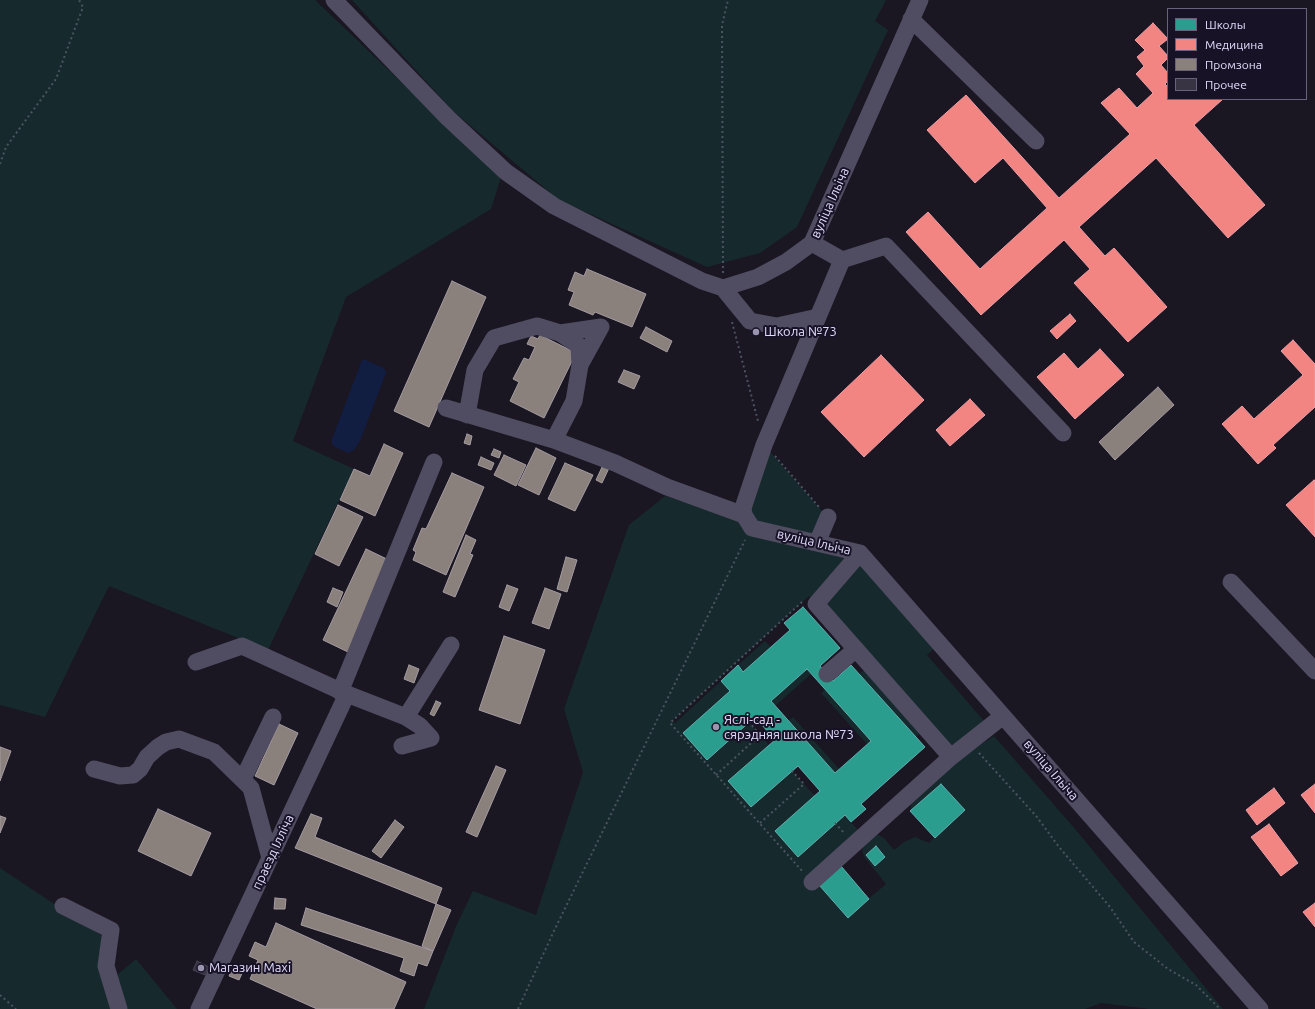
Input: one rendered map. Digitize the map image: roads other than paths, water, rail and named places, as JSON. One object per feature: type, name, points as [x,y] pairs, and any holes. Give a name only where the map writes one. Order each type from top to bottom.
[{"type":"street","points":[[334,0],[448,118],[506,172],[554,206],[702,281],[723,288],[750,321],[777,326],[818,317]]},
{"type":"street","name":"вуліца Ільіча","points":[[842,260],[812,243],[920,0]]},
{"type":"street","points":[[911,19],[1036,141]]},
{"type":"street","points":[[723,288],[758,277],[786,262],[812,243]]},
{"type":"street","points":[[748,522],[743,508],[764,445],[812,336],[818,317],[842,260],[886,246],[1064,433]]},
{"type":"street","points":[[446,408],[467,415],[554,440],[574,401],[580,365],[579,346],[560,333],[537,326],[494,338],[475,370],[467,415]]},
{"type":"street","points":[[560,333],[601,327],[580,365]]},
{"type":"street","name":"вуліца Ільіча","points":[[554,440],[615,463],[748,522],[817,543],[860,553],[1260,1009]]},
{"type":"street","name":"праезд Ілліча","points":[[199,1009],[270,858],[344,693],[434,462]]},
{"type":"street","points":[[817,543],[828,517]]},
{"type":"street","points":[[860,553],[816,604],[951,757]]},
{"type":"street","points":[[1231,582],[1315,671]]},
{"type":"street","points":[[406,717],[451,645]]},
{"type":"street","points":[[196,662],[242,646],[344,693],[406,717],[420,726],[431,738],[402,746]]},
{"type":"street","points":[[827,674],[856,649]]},
{"type":"street","points":[[812,882],[951,757],[1003,716]]},
{"type":"street","points":[[243,779],[272,717]]},
{"type":"street","points":[[94,769],[120,776],[132,775],[140,769],[147,757],[158,746],[166,742],[179,739],[214,752],[251,788],[270,858]]},
{"type":"street","points":[[63,906],[112,930],[106,966],[119,1009]]},
{"type":"water","points":[[362,360],[366,360],[384,368],[386,373],[360,441],[354,450],[348,453],[335,447],[332,444],[332,439]]},
{"type":"place","name":"Школа №73","points":[[756,332]]},
{"type":"place","name":"Яслі-сад - сярэдняя школа №73","points":[[716,727]]},
{"type":"place","name":"Магазин Maxi","points":[[201,968]]}]
